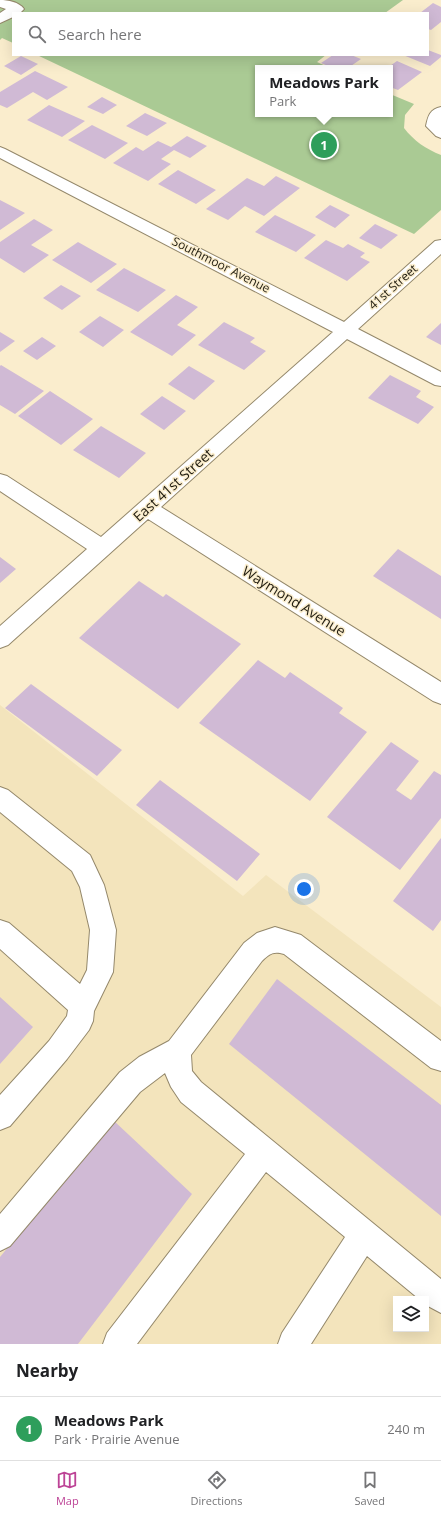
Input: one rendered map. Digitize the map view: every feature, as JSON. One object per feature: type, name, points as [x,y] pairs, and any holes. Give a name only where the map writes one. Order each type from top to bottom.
[{"type":"street","points":[[0,2],[17,9],[0,19]]},
{"type":"street","points":[[437,129],[436,115],[441,111]]},
{"type":"street","name":"Southmoor Avenue","points":[[0,152],[441,380]]},
{"type":"street","name":"41st Street","points":[[346,330],[441,245]]},
{"type":"street","name":"East 41st Street","points":[[0,639],[346,330]]},
{"type":"street","points":[[0,481],[102,548]]},
{"type":"street","name":"Waymond Avenue","points":[[147,508],[441,694]]},
{"type":"street","points":[[0,798],[81,863],[92,885],[103,930],[100,972],[81,1009],[80,1021],[58,1050],[0,1116]]},
{"type":"street","points":[[0,932],[76,998],[81,1009]]},
{"type":"street","points":[[0,1236],[130,1082],[149,1067],[178,1050],[253,952],[264,941],[279,939],[292,944],[441,1058]]},
{"type":"street","points":[[178,1050],[176,1065],[181,1081],[191,1092],[441,1298]]},
{"type":"street","points":[[118,1344],[264,1152]]},
{"type":"street","points":[[293,1344],[364,1234]]},
{"type":"shaded area","points":[[0,705],[243,896],[266,875],[441,1007],[441,1344],[0,1344]]},
{"type":"green space","points":[[0,0],[403,0],[386,12],[12,12],[12,43],[2,38],[0,40]]},
{"type":"green space","points":[[39,56],[325,56],[317,62],[324,65],[255,65],[255,117],[393,117],[393,95],[414,104],[405,115],[404,128],[421,144],[441,155],[441,210],[414,234]]},
{"type":"building","points":[[433,3],[441,7],[441,22],[431,30],[429,29],[429,12],[421,12]]},
{"type":"building","points":[[429,50],[441,55],[441,57],[430,66],[405,56],[429,56]]},
{"type":"building","points":[[21,56],[38,64],[21,75],[4,66]]},
{"type":"building","points":[[332,56],[354,56],[361,59],[352,65],[326,65],[321,63]]},
{"type":"building","points":[[397,61],[422,72],[398,90],[393,88],[393,65],[391,65]]},
{"type":"building","points":[[35,71],[68,87],[47,100],[33,92],[7,108],[0,105],[0,92]]},
{"type":"building","points":[[102,97],[117,105],[103,114],[87,107]]},
{"type":"building","points":[[49,105],[85,121],[62,137],[27,120]]},
{"type":"building","points":[[145,113],[167,123],[147,136],[126,126]]},
{"type":"building","points":[[92,125],[128,143],[105,159],[68,140]]},
{"type":"building","points":[[187,136],[207,146],[190,158],[174,150],[161,159],[171,164],[148,181],[113,163],[136,147],[143,151],[158,141],[171,147]]},
{"type":"building","points":[[178,170],[216,190],[196,204],[158,184]]},
{"type":"building","points":[[276,176],[300,188],[264,216],[245,206],[228,220],[206,209],[247,178],[264,186]]},
{"type":"building","points":[[0,200],[25,213],[0,230]]},
{"type":"building","points":[[330,205],[350,215],[335,228],[315,217]]},
{"type":"building","points":[[275,215],[316,235],[296,252],[255,232]]},
{"type":"building","points":[[34,219],[53,230],[31,245],[49,255],[24,273],[0,258],[0,242]]},
{"type":"building","points":[[375,224],[398,235],[381,249],[359,238]]},
{"type":"building","points":[[326,240],[343,248],[348,244],[365,253],[360,257],[370,262],[347,281],[304,258]]},
{"type":"building","points":[[78,242],[117,264],[91,283],[52,260]]},
{"type":"building","points":[[124,268],[166,290],[138,312],[96,290]]},
{"type":"building","points":[[61,285],[81,296],[62,310],[43,298]]},
{"type":"building","points":[[176,295],[198,307],[177,325],[196,335],[172,356],[130,332]]},
{"type":"building","points":[[100,316],[124,330],[103,347],[79,332]]},
{"type":"building","points":[[224,322],[255,338],[250,342],[266,351],[244,370],[198,345]]},
{"type":"building","points":[[441,323],[441,345],[426,337]]},
{"type":"building","points":[[0,332],[15,341],[0,352]]},
{"type":"building","points":[[42,337],[56,346],[37,360],[23,351]]},
{"type":"building","points":[[1,365],[44,391],[15,414],[0,405]]},
{"type":"building","points":[[189,366],[215,381],[194,400],[168,384]]},
{"type":"building","points":[[390,375],[421,391],[416,397],[434,407],[418,424],[368,398]]},
{"type":"building","points":[[50,391],[93,419],[61,445],[18,416]]},
{"type":"building","points":[[162,396],[186,411],[164,430],[140,414]]},
{"type":"building","points":[[101,426],[146,453],[119,478],[73,450]]},
{"type":"building","points":[[398,549],[441,576],[441,619],[373,576]]},
{"type":"building","points":[[0,557],[16,569],[0,583]]},
{"type":"building","points":[[139,581],[163,597],[166,594],[241,644],[178,709],[79,638]]},
{"type":"building","points":[[258,660],[285,678],[290,672],[343,708],[339,713],[367,732],[310,801],[199,723]]},
{"type":"building","points":[[31,684],[122,750],[97,776],[5,708]]},
{"type":"building","points":[[391,742],[419,761],[396,790],[411,800],[434,771],[441,775],[441,818],[400,870],[327,817]]},
{"type":"building","points":[[160,780],[260,854],[237,881],[136,805]]},
{"type":"building","points":[[441,838],[441,920],[433,931],[393,901]]},
{"type":"building","points":[[277,979],[441,1105],[441,1216],[229,1044]]},
{"type":"building","points":[[0,997],[33,1027],[0,1064]]},
{"type":"building","points":[[113,1120],[192,1194],[78,1344],[0,1344],[0,1257]]},
{"type":"place","name":"Meadows Park","points":[[324,145]]}]
